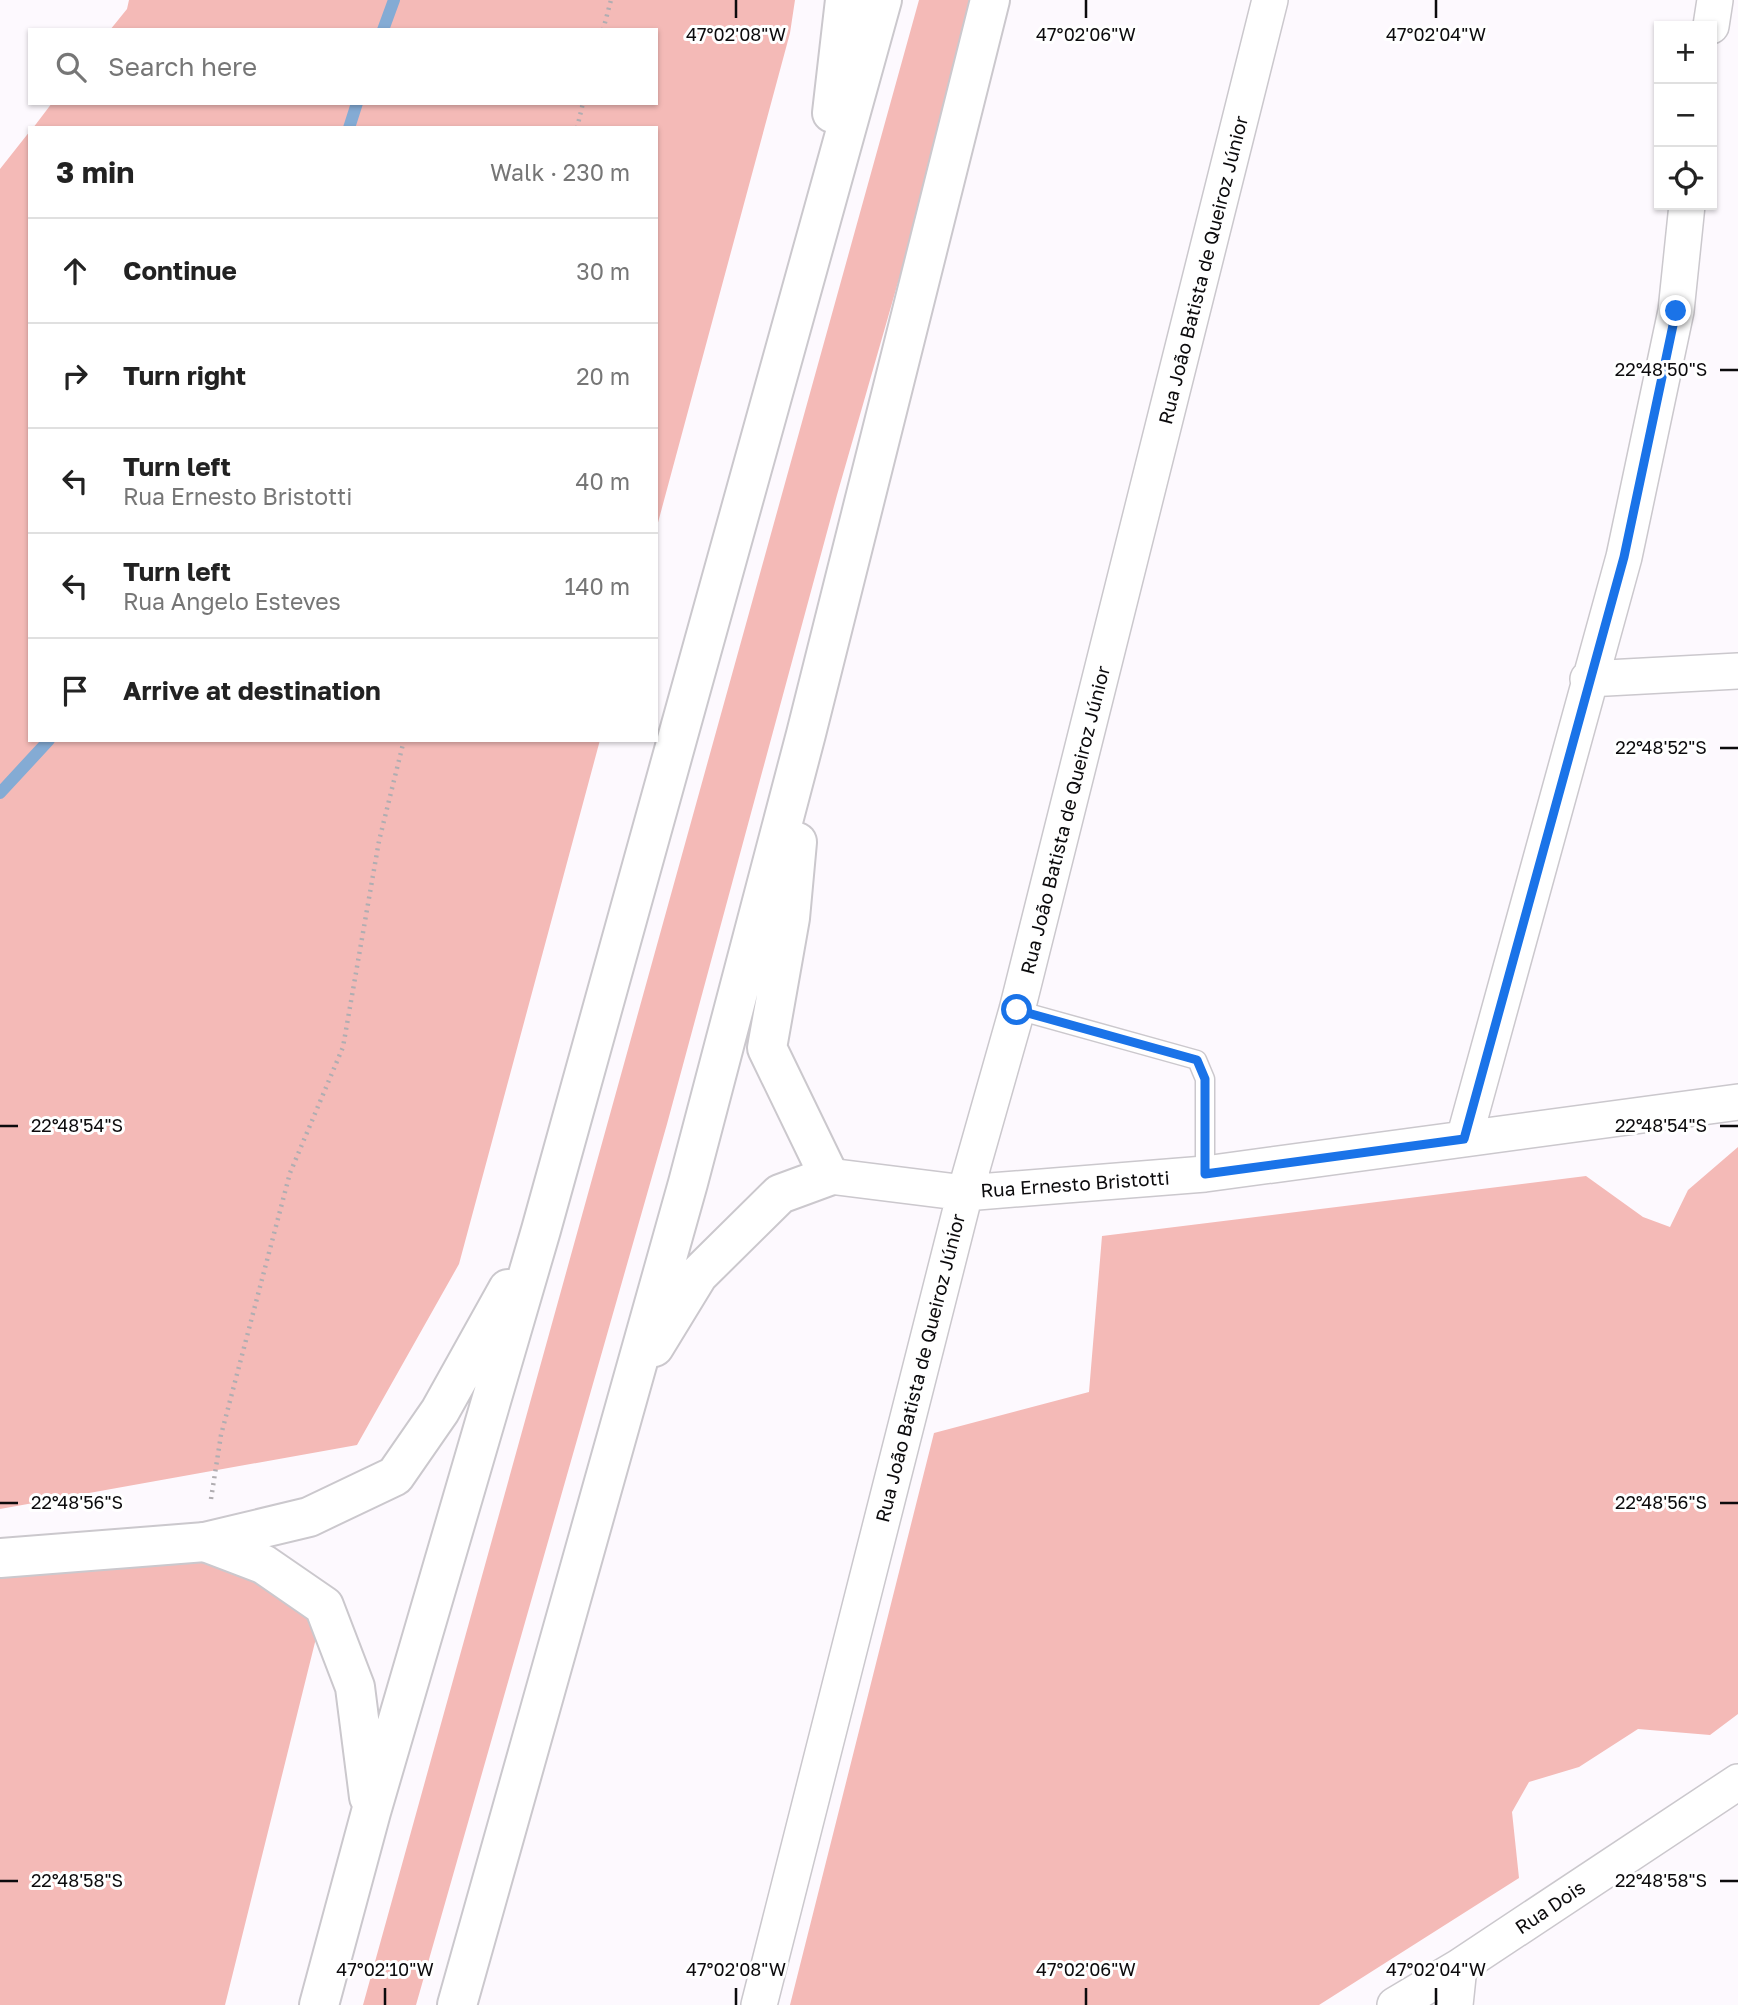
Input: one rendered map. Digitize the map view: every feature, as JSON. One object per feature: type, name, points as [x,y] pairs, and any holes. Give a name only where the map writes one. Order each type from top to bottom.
[{"type":"main road","points":[[818,239],[845,0]]},
{"type":"main road","points":[[319,2005],[371,1812],[541,1230],[818,239],[882,0]]},
{"type":"main road","points":[[457,2005],[688,1183],[807,734],[990,0]]},
{"type":"main road","points":[[628,1391],[698,1275],[780,1194],[829,1176],[767,1048],[790,918],[807,734]]},
{"type":"main road","points":[[0,1558],[205,1542],[309,1517],[395,1476],[440,1411],[541,1230]]},
{"type":"main road","points":[[205,1542],[263,1564],[324,1606],[355,1687],[371,1812]]},
{"type":"street","name":"Rua João Batista de Queiroz Júnior","points":[[759,2005],[965,1193],[1017,1010],[1270,0]]},
{"type":"street","points":[[1712,21],[1715,0]]},
{"type":"street","points":[[1464,1139],[1588,679],[1624,557],[1673,325],[1686,210]]},
{"type":"street","points":[[1588,679],[1738,671]]},
{"type":"street","name":"Rua Ernesto Bristotti","points":[[829,1176],[965,1193],[1205,1174],[1738,1102]]},
{"type":"street","name":"Rua Dois","points":[[1395,2005],[1459,1967],[1738,1782]]},
{"type":"street","points":[[1455,2005],[1459,1967]]},
{"type":"lane","points":[[1017,1010],[1197,1060],[1205,1079],[1205,1174]]},
{"type":"path","points":[[604,28],[611,0]]},
{"type":"path","points":[[577,126],[583,105]]},
{"type":"path","points":[[205,1542],[221,1435],[290,1173],[343,1047],[379,841],[404,742]]},
{"type":"shaded area","points":[[129,0],[795,0],[790,33],[658,523],[658,126],[35,126],[50,105],[658,105],[658,28],[112,28],[127,9]]},
{"type":"shaded area","points":[[919,0],[979,0],[837,495],[667,1124],[416,2005],[363,2005]]},
{"type":"shaded area","points":[[28,134],[28,742],[599,742],[459,1264],[357,1445],[0,1509],[0,169]]},
{"type":"shaded area","points":[[1738,1147],[1738,1714],[1710,1735],[1638,1729],[1579,1767],[1529,1782],[1512,1812],[1519,1878],[1319,2005],[790,2005],[934,1433],[1089,1392],[1102,1236],[1586,1176],[1643,1217],[1670,1227],[1688,1190]]},
{"type":"shaded area","points":[[205,1542],[324,1606],[225,2005],[0,2005],[0,1558]]},
{"type":"waterway","points":[[384,28],[394,0]]},
{"type":"waterway","points":[[350,126],[356,105]]},
{"type":"waterway","points":[[0,793],[47,742]]},
{"type":"route","points":[[1017,1010],[1105,1032],[1197,1060],[1202,1066],[1205,1079],[1205,1174],[1464,1139],[1588,679],[1624,557],[1676,311]]}]
